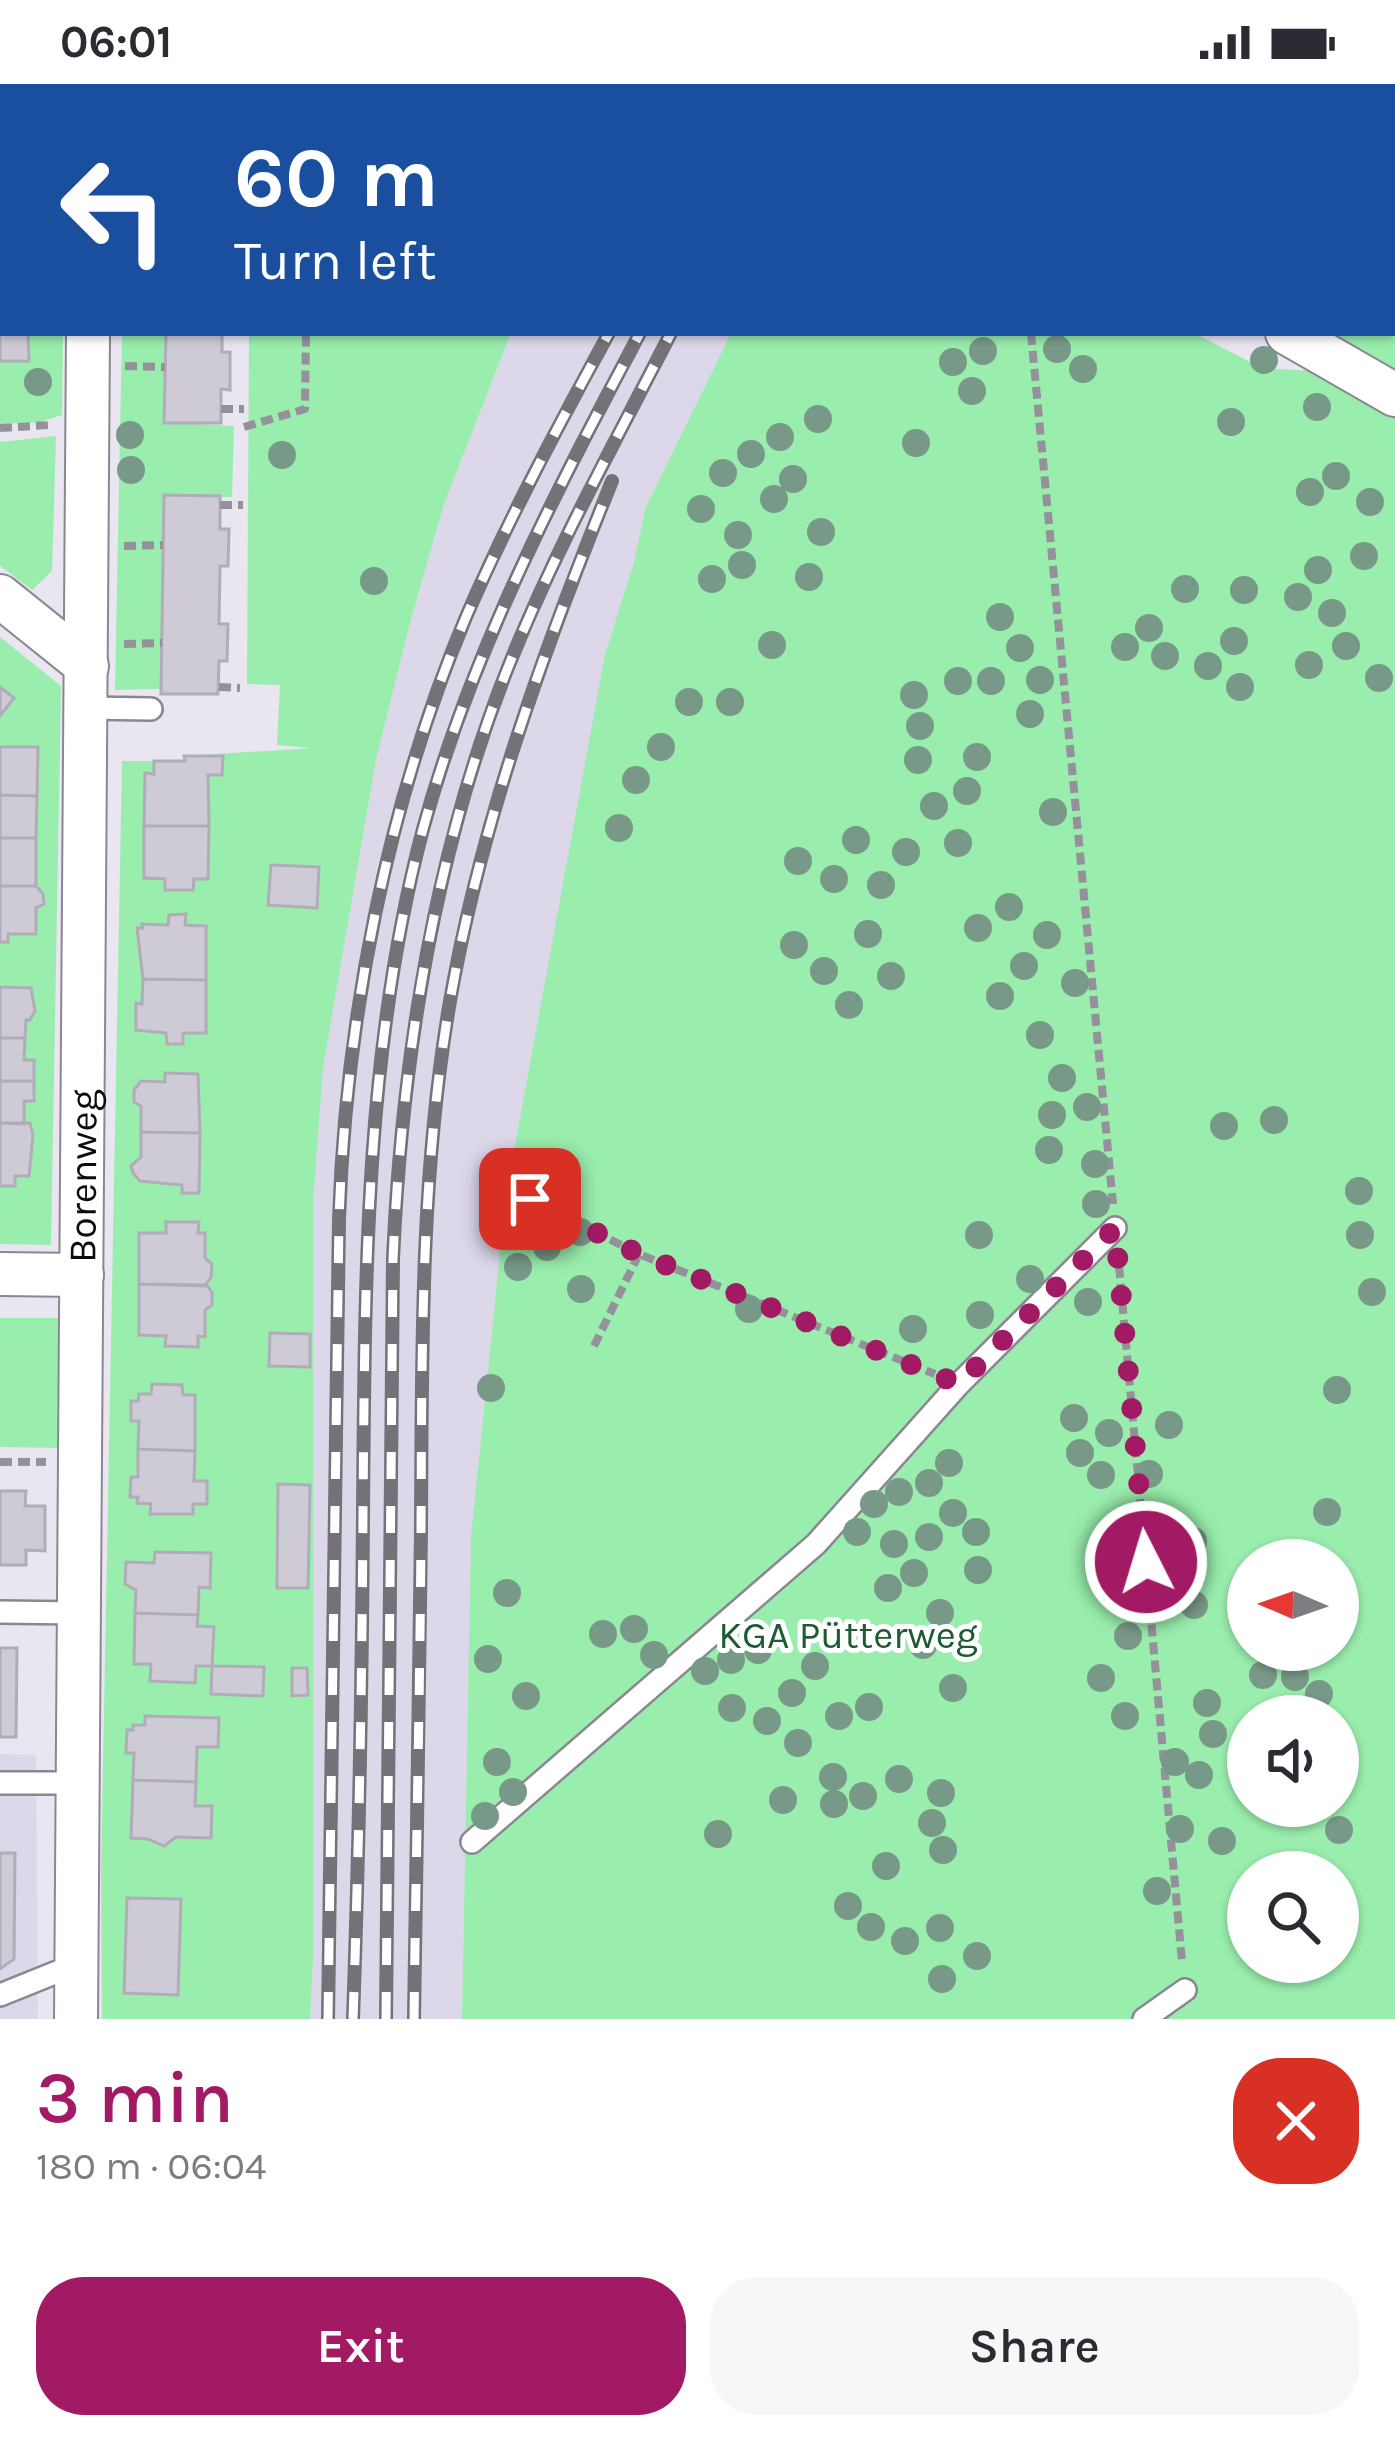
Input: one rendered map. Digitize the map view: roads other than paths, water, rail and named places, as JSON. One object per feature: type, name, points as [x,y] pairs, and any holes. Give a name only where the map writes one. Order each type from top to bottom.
[{"type":"street","name":"Borenweg","points":[[76,2019],[88,336]]},
{"type":"street","points":[[1292,336],[1395,395]]},
{"type":"street","points":[[0,596],[86,687]]},
{"type":"street","points":[[0,1274],[82,1274]]},
{"type":"lane","points":[[86,687],[151,709]]},
{"type":"lane","points":[[472,1842],[816,1544],[959,1384],[1115,1228]]},
{"type":"lane","points":[[0,1612],[79,1612]]},
{"type":"lane","points":[[0,1784],[78,1783]]},
{"type":"lane","points":[[0,1996],[77,1964]]},
{"type":"lane","points":[[1144,2019],[1185,1990]]},
{"type":"railway","points":[[328,2019],[339,1219],[361,989],[393,837],[438,689],[499,545],[607,336]]},
{"type":"railway","points":[[353,2019],[367,1254],[389,998],[423,829],[465,700],[547,514],[638,336]]},
{"type":"railway","points":[[386,2019],[393,1259],[404,1108],[426,959],[459,813],[507,670],[564,542],[669,336]]},
{"type":"railway","points":[[414,2019],[423,1333],[440,1072],[462,939],[496,805],[538,674],[612,481]]},
{"type":"park label","name":"KGA Pütterweg","points":[[848,1634]]}]
